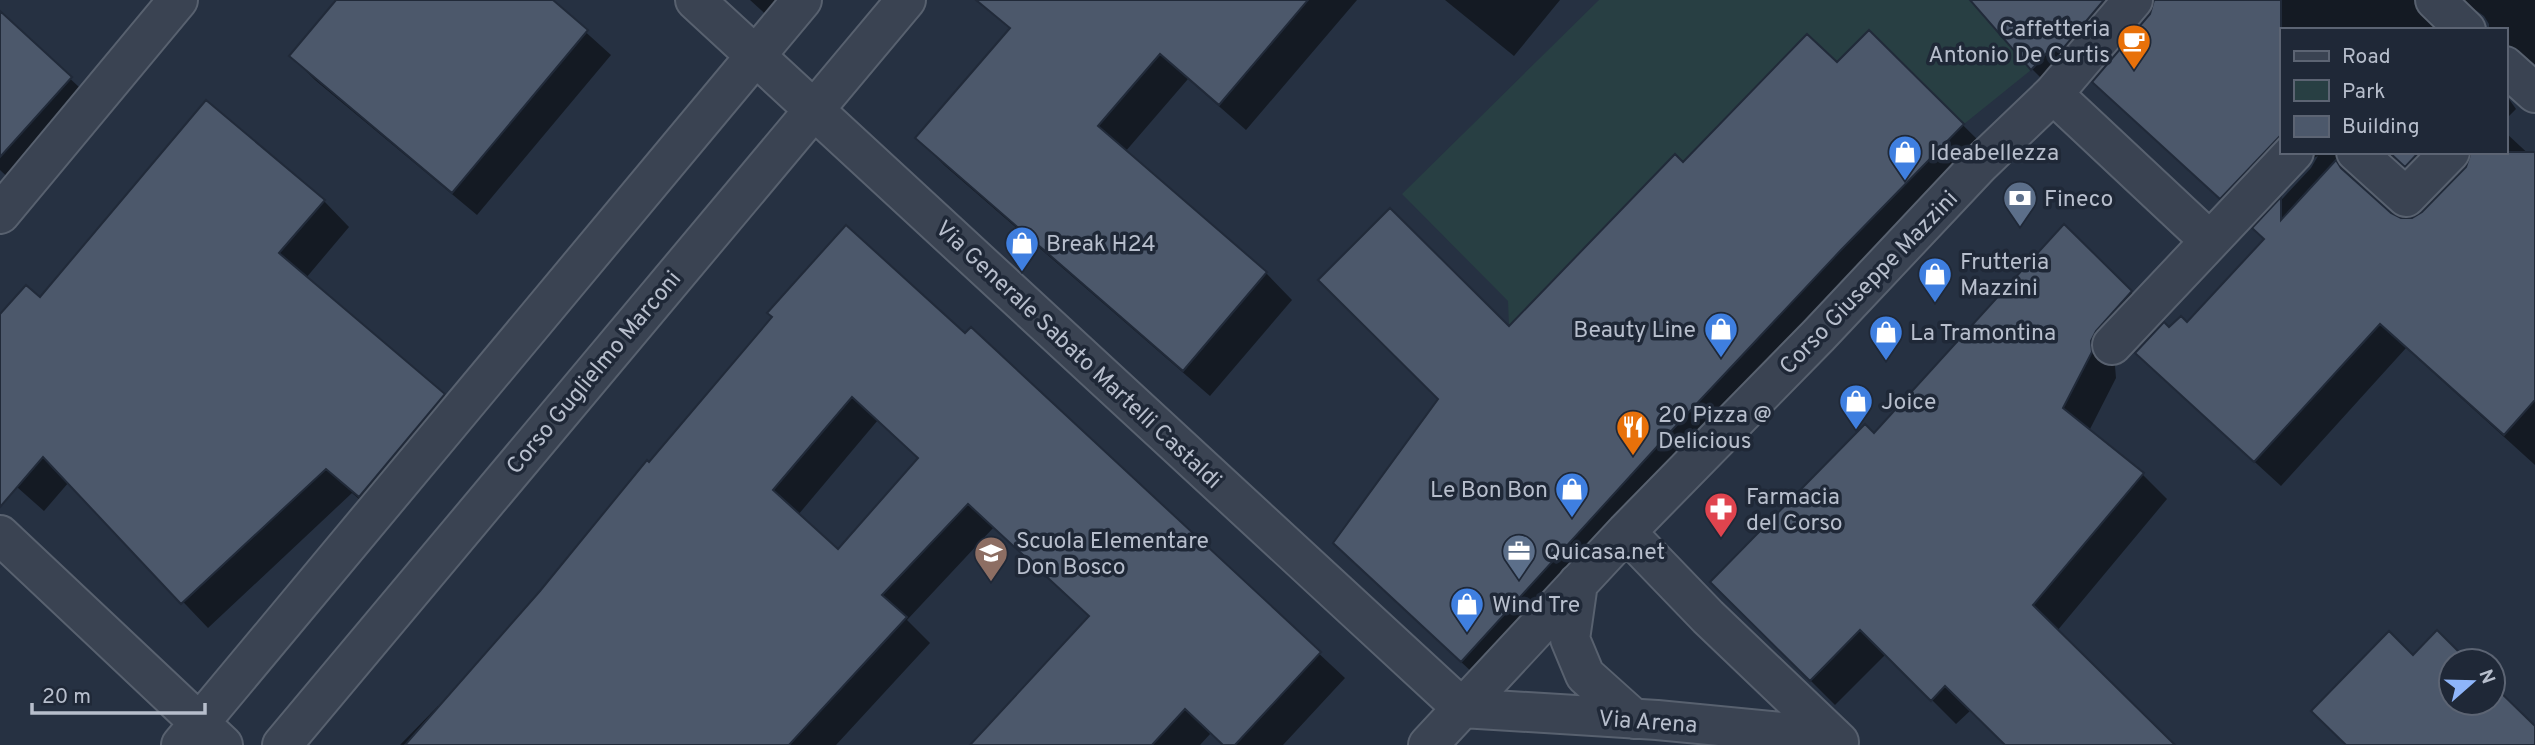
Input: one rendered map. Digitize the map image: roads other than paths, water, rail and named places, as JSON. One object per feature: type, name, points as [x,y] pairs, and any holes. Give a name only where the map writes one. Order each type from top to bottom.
[{"type":"street","points":[[0,214],[178,0]]},
{"type":"street","name":"Via Generale Sabato Martelli Castaldi","points":[[695,0],[1462,708]]},
{"type":"street","points":[[0,535],[201,738],[261,646],[802,0]]},
{"type":"street","name":"Corso Guglielmo Marconi","points":[[282,745],[906,0]]},
{"type":"street","name":"Corso Giuseppe Mazzini","points":[[1428,745],[1626,533],[1979,166],[2053,94],[2133,0]]},
{"type":"street","points":[[2435,0],[2464,28]]},
{"type":"street","points":[[2507,68],[2535,93]]},
{"type":"street","points":[[2053,94],[2210,241]]},
{"type":"street","points":[[2112,345],[2292,154]]},
{"type":"street","points":[[2358,154],[2406,197],[2448,154]]},
{"type":"street","name":"Via Arena","points":[[1626,533],[1708,617],[1838,741]]},
{"type":"street","points":[[1578,583],[1570,639],[1585,675],[1634,719]]},
{"type":"street","name":"Via Arena","points":[[1462,708],[1634,719],[1838,741]]},
{"type":"place","name":"Caffetteria Antonio De Curtis","points":[[2134,71]]},
{"type":"place","name":"Ideabellezza","points":[[1905,182]]},
{"type":"place","name":"Fineco","points":[[2020,228]]},
{"type":"place","name":"Break H24","points":[[1022,273]]},
{"type":"place","name":"Frutteria Mazzini","points":[[1935,304]]},
{"type":"place","name":"Beauty Line","points":[[1721,359]]},
{"type":"place","name":"La Tramontina","points":[[1886,362]]},
{"type":"place","name":"Joice","points":[[1856,431]]},
{"type":"place","name":"20 Pizza @ Delicious","points":[[1633,457]]},
{"type":"place","name":"Le Bon Bon","points":[[1572,519]]},
{"type":"place","name":"Farmacia del Corso","points":[[1721,539]]},
{"type":"place","name":"Quicasa.net","points":[[1519,581]]},
{"type":"place","name":"Scuola Elementare Don Bosco","points":[[991,583]]},
{"type":"place","name":"Wind Tre","points":[[1467,634]]}]
